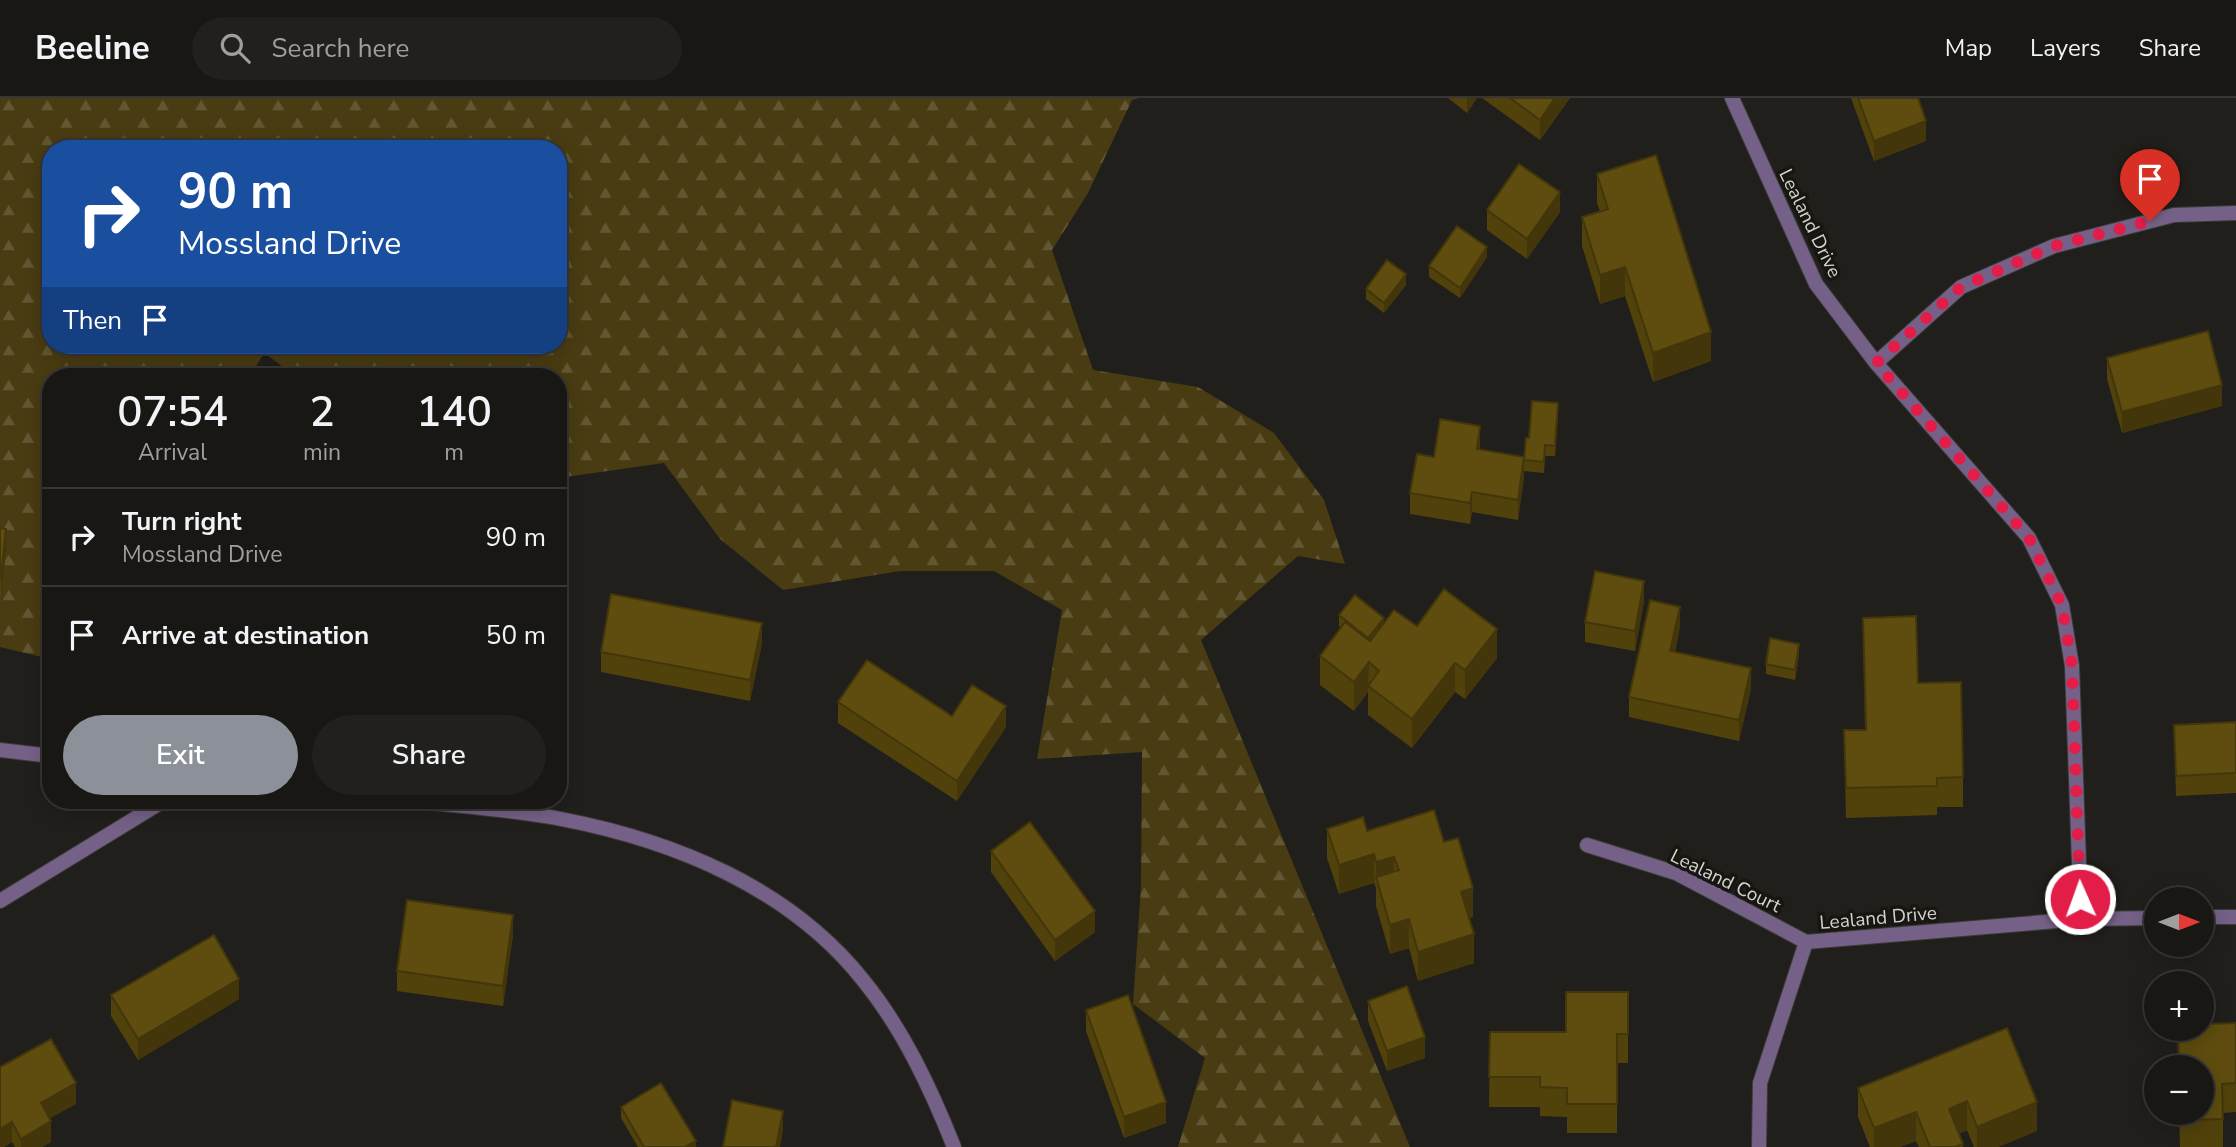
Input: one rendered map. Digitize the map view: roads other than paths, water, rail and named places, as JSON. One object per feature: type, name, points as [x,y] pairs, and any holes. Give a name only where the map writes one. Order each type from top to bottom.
[{"type":"street","name":"Lealand Drive","points":[[1732,98],[1816,284],[1876,363],[2029,538],[2062,605],[2072,666],[2081,919]]},
{"type":"street","points":[[1876,363],[1961,287],[2054,246],[2174,215],[2236,213]]},
{"type":"street","points":[[0,750],[42,755]]},
{"type":"street","points":[[0,901],[150,809]]},
{"type":"street","points":[[478,809],[560,819],[626,835],[681,852],[777,900],[823,936],[864,980],[902,1037],[938,1108],[954,1147]]},
{"type":"street","name":"Lealand Court","points":[[1587,845],[1676,873],[1806,942]]},
{"type":"street","points":[[2214,917],[2236,917]]},
{"type":"street","name":"Lealand Drive","points":[[1759,1147],[1760,1083],[1806,942],[2081,919],[2144,918]]}]
